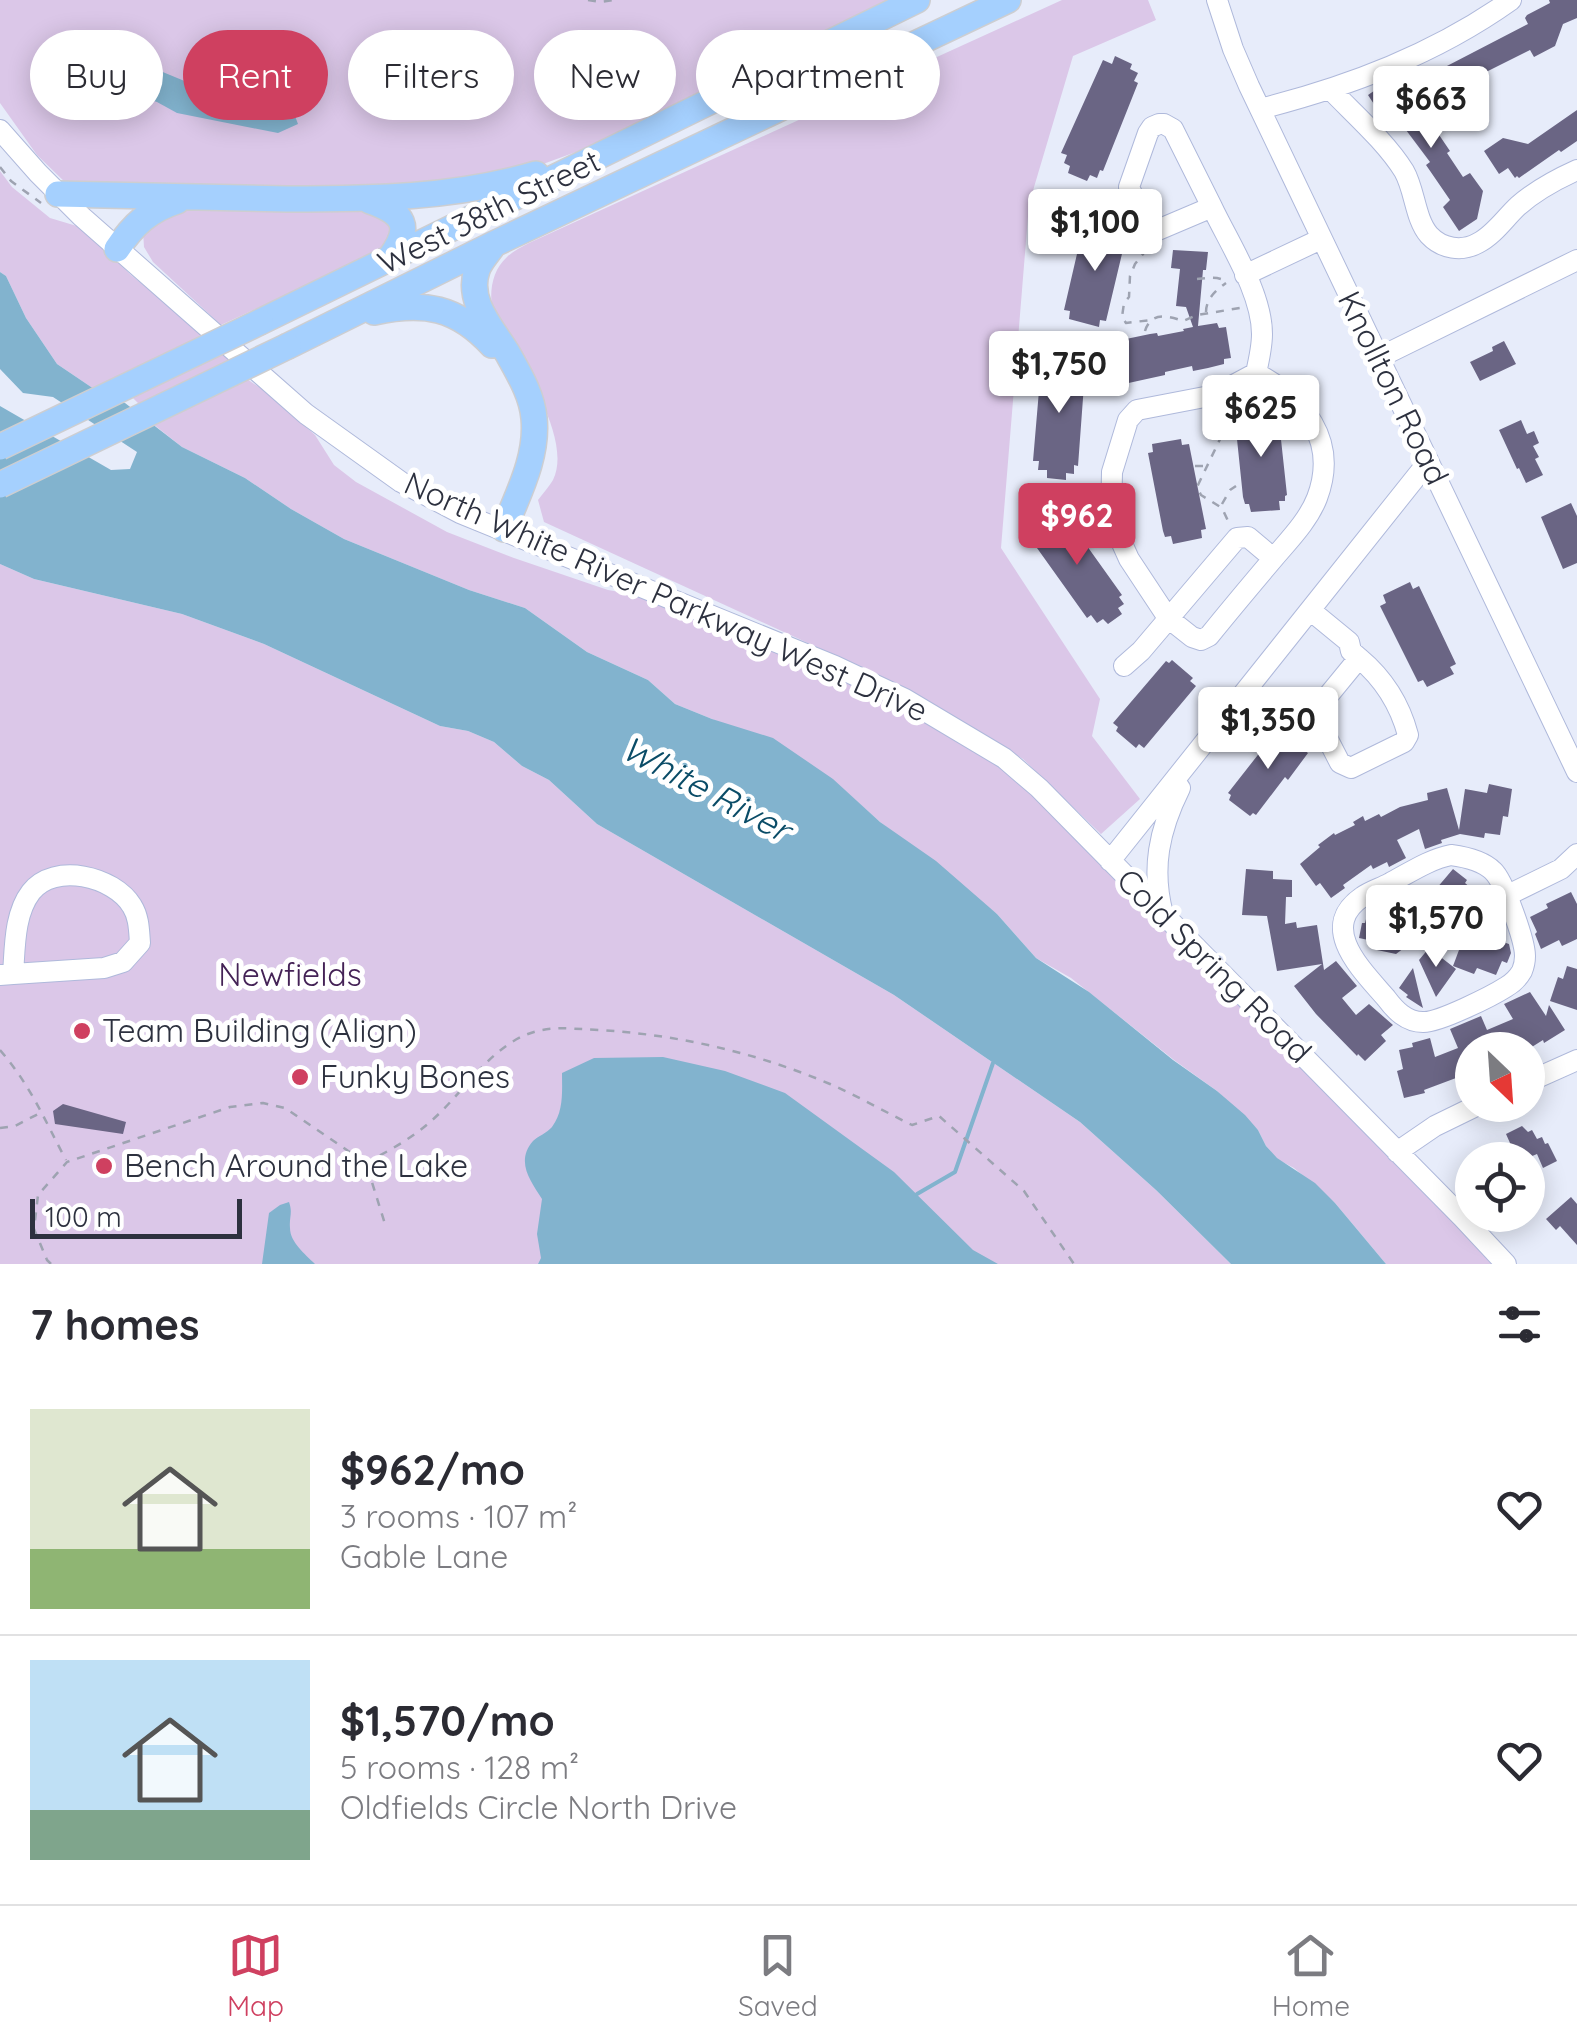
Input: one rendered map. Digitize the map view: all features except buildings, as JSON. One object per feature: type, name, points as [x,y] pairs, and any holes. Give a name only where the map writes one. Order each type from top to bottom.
[{"type":"main road","name":"West 38th Street","points":[[0,447],[917,0]]},
{"type":"main road","name":"West 38th Street","points":[[0,485],[1008,0]]},
{"type":"main road","points":[[58,194],[365,199],[435,194],[540,173],[626,141]]},
{"type":"main road","points":[[117,249],[144,216],[186,198]]},
{"type":"main road","points":[[365,199],[390,208],[404,228],[390,258]]},
{"type":"main road","points":[[494,244],[477,269],[475,292],[486,322],[525,386],[534,416],[533,448],[504,529]]},
{"type":"main road","points":[[345,318],[401,306],[444,311],[477,329],[525,386]]},
{"type":"street","name":"Knollton Road","points":[[1218,0],[1233,49],[1321,239],[1428,462],[1568,731],[1577,772]]},
{"type":"street","points":[[1260,109],[1382,72],[1465,30],[1511,0]]},
{"type":"street","points":[[1332,90],[1399,164],[1412,187],[1426,231],[1446,246],[1465,248],[1483,241],[1524,202],[1577,170]]},
{"type":"street","points":[[1212,207],[1153,232],[1148,229],[1129,187],[1152,127],[1170,126],[1174,132],[1212,207],[1236,279],[1256,303],[1262,336],[1256,373]]},
{"type":"street","name":"North White River Parkway West Drive","points":[[0,130],[58,194],[117,249],[336,438],[424,495],[460,513],[836,666],[905,699],[1016,768],[1110,861]]},
{"type":"street","points":[[1236,279],[1321,239]]},
{"type":"street","points":[[1378,358],[1577,260]]},
{"type":"street","points":[[1256,373],[1284,389],[1305,410],[1318,435],[1322,482],[1304,522],[1200,640],[1168,618],[1129,558],[1111,519],[1112,472],[1132,414],[1142,408],[1215,395],[1256,373]]},
{"type":"street","name":"Cold Spring Road","points":[[1428,462],[1110,861],[1506,1264]]},
{"type":"street","points":[[1124,666],[1236,538],[1248,537],[1274,558]]},
{"type":"street","points":[[1307,614],[1350,642],[1355,654],[1386,686],[1408,735],[1404,742],[1351,768],[1340,762],[1320,725],[1318,708],[1355,654]]},
{"type":"street","points":[[1164,915],[1157,890],[1160,844],[1170,808],[1198,750]]},
{"type":"street","points":[[1506,896],[1562,870],[1577,854]]},
{"type":"street","points":[[1465,857],[1492,870],[1502,882],[1506,896],[1525,956],[1520,975],[1505,988],[1441,1018],[1421,1022],[1397,1012],[1350,954],[1344,939],[1347,914],[1362,897],[1437,858],[1465,857]]},
{"type":"street","points":[[51,876],[80,876],[102,883],[130,902],[138,918],[140,943],[123,962],[104,968],[7,974],[24,903],[33,888],[51,876]]},
{"type":"street","points":[[1545,1074],[1577,1060]]},
{"type":"street","points":[[1397,1152],[1455,1116]]},
{"type":"path","points":[[588,0],[614,0]]},
{"type":"path","points":[[1153,232],[1130,276],[1129,297],[1122,308],[1126,323],[1165,316],[1183,322],[1197,315],[1256,303]]},
{"type":"path","points":[[1197,279],[1236,279]]},
{"type":"path","points":[[1206,314],[1205,308],[1215,290],[1236,279]]},
{"type":"path","points":[[1197,315],[1197,322]]},
{"type":"path","points":[[1145,331],[1152,320]]},
{"type":"path","points":[[1222,435],[1198,487],[1201,496],[1220,506],[1236,538]]},
{"type":"path","points":[[1196,466],[1208,466]]},
{"type":"path","points":[[1220,506],[1236,486]]},
{"type":"path","points":[[366,1163],[430,1123],[488,1059],[516,1040],[548,1028],[693,1040],[831,1084],[912,1125],[939,1116],[1024,1191],[1074,1264]]},
{"type":"path","points":[[0,1050],[35,1097],[67,1162]]},
{"type":"path","points":[[46,1263],[34,1229],[38,1195],[67,1162],[230,1107],[263,1103],[285,1108],[366,1163],[385,1224]]},
{"type":"path","points":[[0,1128],[15,1126],[42,1112]]},
{"type":"green space","points":[[0,0],[895,0],[834,30],[696,30],[696,99],[676,108],[676,30],[534,30],[534,120],[649,120],[524,171],[417,191],[69,186],[37,155],[0,103]]},
{"type":"green space","points":[[1062,0],[1148,0],[1156,20],[1073,56],[1029,204],[1001,548],[1100,699],[1092,736],[1140,799],[1101,834],[1023,759],[858,666],[544,522],[538,500],[553,480],[556,442],[540,397],[495,319],[494,278],[501,263],[512,253],[799,120],[940,120],[940,56]]},
{"type":"green space","points":[[0,171],[12,187],[50,218],[80,227],[205,335],[94,389],[57,364],[0,272]]},
{"type":"green space","points":[[197,207],[377,209],[393,227],[387,245],[378,252],[221,325],[153,262],[144,247],[143,231],[163,214]]},
{"type":"green space","points":[[221,351],[231,361],[140,405],[130,395]]},
{"type":"green space","points":[[247,379],[315,435],[334,465],[356,482],[447,532],[608,590],[643,596],[861,687],[921,717],[1011,772],[1455,1221],[1455,1232],[1466,1232],[1498,1264],[1386,1264],[1335,1203],[1294,1168],[1277,1159],[1258,1130],[1217,1091],[1071,978],[1036,958],[997,914],[832,779],[675,704],[648,680],[587,652],[525,608],[469,590],[344,539],[245,478],[182,447],[153,424]]},
{"type":"green space","name":"Newfields","points":[[0,564],[34,579],[182,614],[264,644],[440,726],[468,731],[494,742],[522,766],[549,780],[597,824],[894,995],[1080,1122],[1231,1264],[0,1264]]},
{"type":"water","points":[[163,72],[183,80],[183,114],[163,105]]},
{"type":"water","points":[[212,120],[296,120],[298,124],[278,133]]},
{"type":"water","name":"White River","points":[[0,272],[57,364],[94,389],[125,403],[182,447],[245,478],[344,539],[469,590],[525,608],[587,652],[648,680],[675,704],[773,738],[833,779],[880,822],[936,861],[997,914],[1036,958],[1089,992],[1245,1115],[1277,1158],[1315,1183],[1386,1264],[1231,1264],[1080,1122],[894,995],[597,824],[549,780],[522,766],[494,742],[468,731],[440,726],[264,644],[182,614],[34,579],[0,564],[0,406],[111,470],[130,469],[137,452],[53,397],[23,393],[0,369]]},
{"type":"water","points":[[663,1057],[725,1071],[785,1093],[894,1172],[973,1250],[998,1264],[538,1264],[542,1199],[527,1171],[525,1156],[533,1141],[556,1121],[562,1101],[562,1073],[594,1058]]},
{"type":"water","points":[[289,1202],[292,1238],[315,1264],[262,1264],[269,1213]]},
{"type":"waterway","points":[[917,1194],[955,1172],[993,1063]]},
{"type":"place","name":"Team Building (Align)","points":[[82,1031]]},
{"type":"place","name":"Funky Bones","points":[[300,1077]]},
{"type":"place","name":"Bench Around the Lake","points":[[104,1166]]}]
